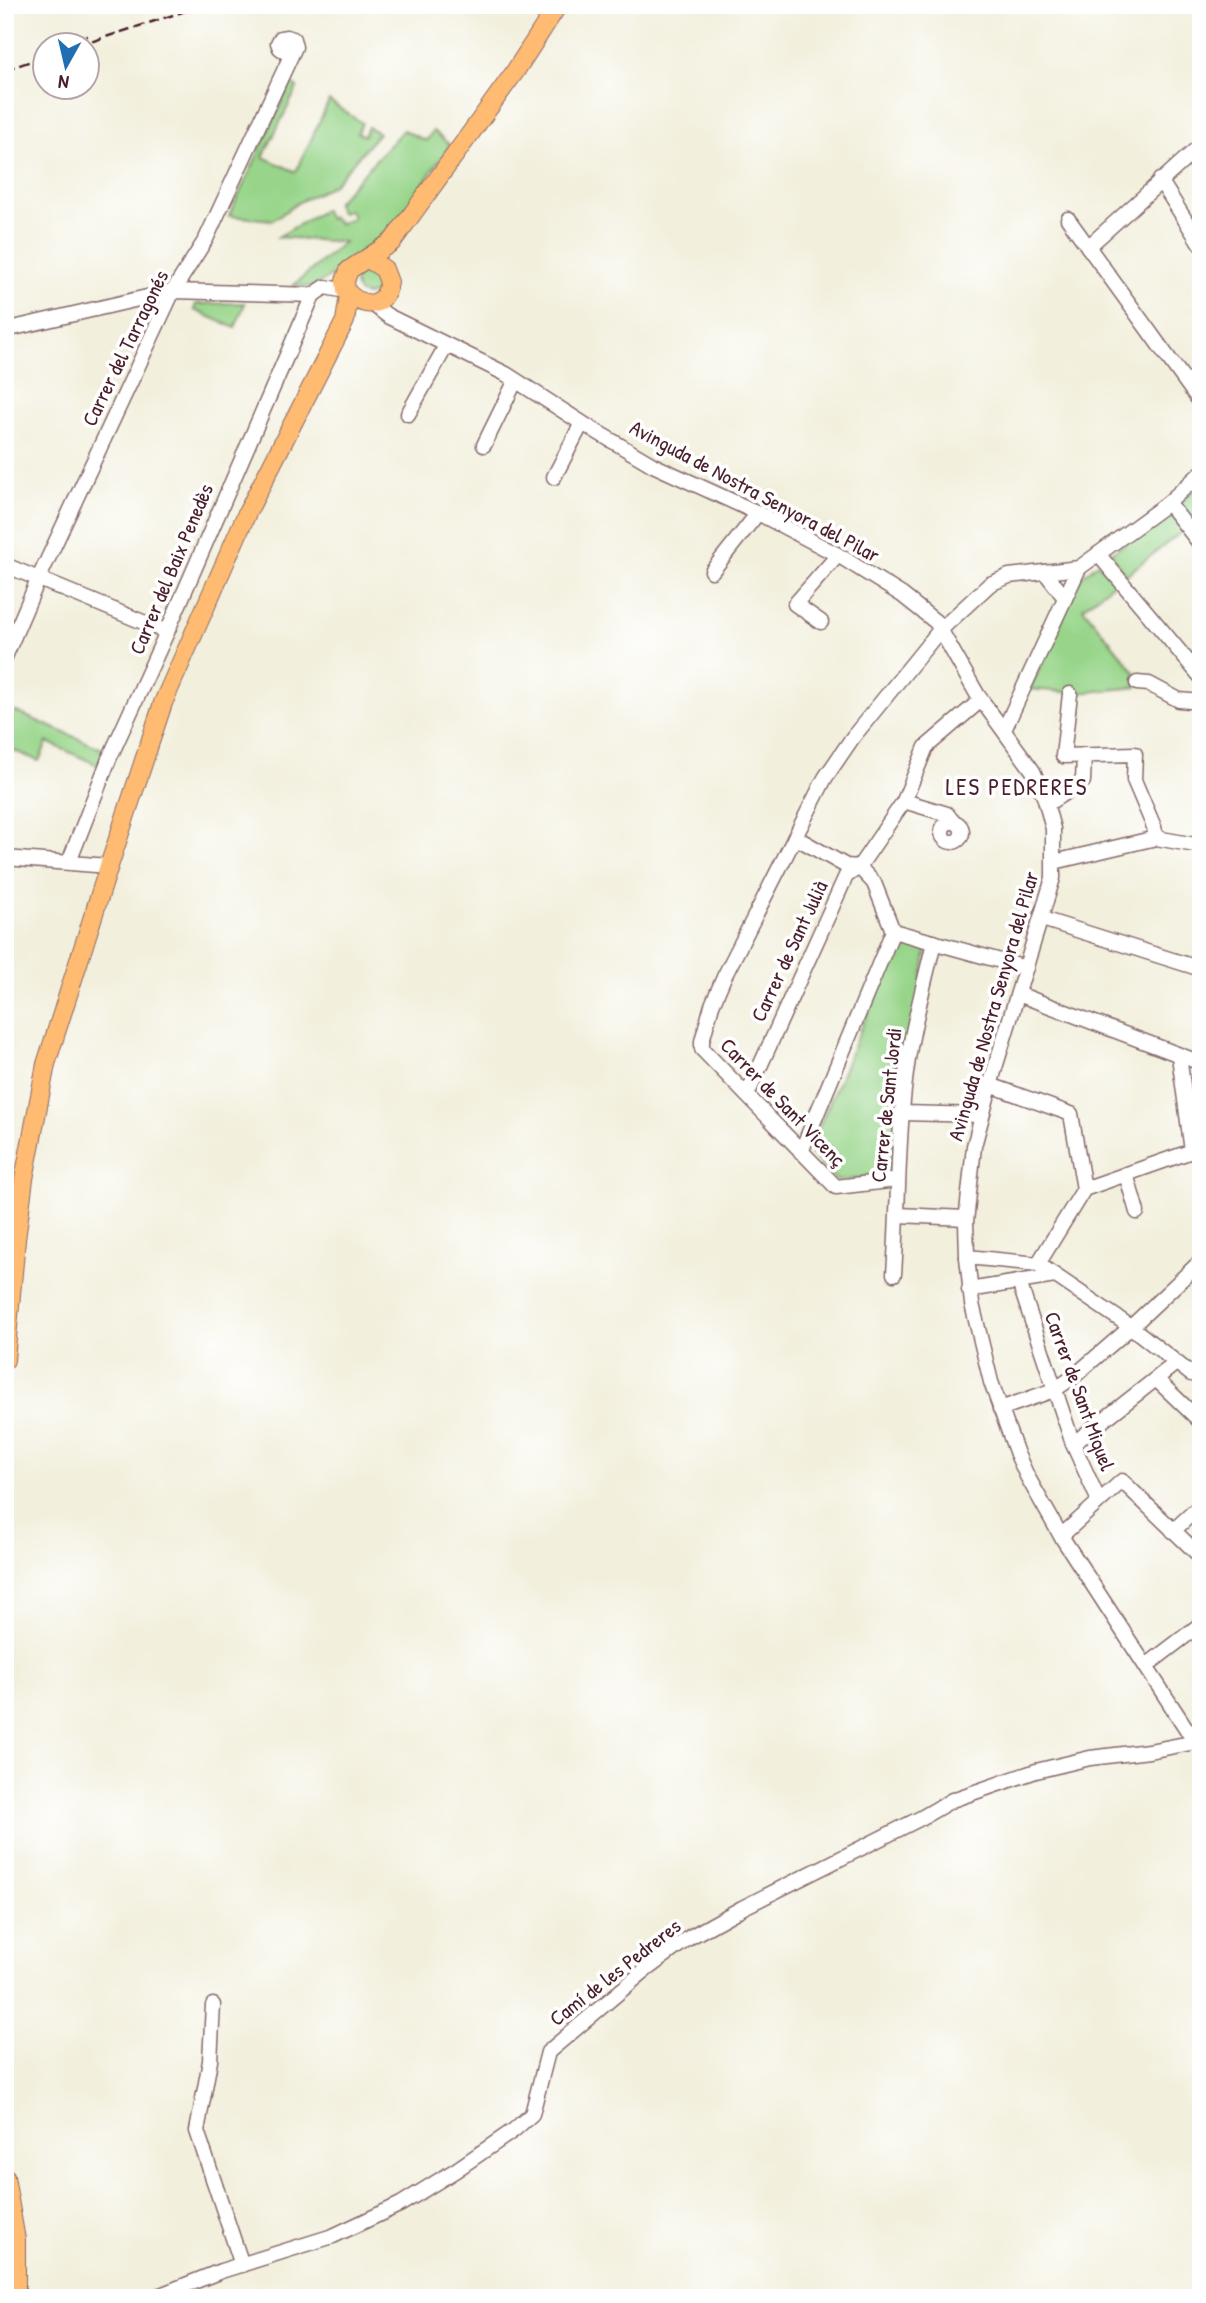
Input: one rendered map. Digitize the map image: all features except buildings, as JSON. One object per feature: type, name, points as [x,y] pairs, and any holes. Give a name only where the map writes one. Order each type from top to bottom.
[{"type":"main road","points":[[5,1360],[24,1179],[46,1064],[163,703],[247,513],[345,321],[352,297],[345,281],[349,270],[392,242],[514,73],[558,5]]},
{"type":"main road","points":[[352,297],[383,298],[388,281],[392,242]]},
{"type":"main road","points":[[368,259],[382,266],[388,281]]},
{"type":"main road","points":[[5,2177],[16,2240],[16,2298]]},
{"type":"street","name":"Carrer del Tarragonés","points":[[5,657],[38,580],[173,291],[206,239],[290,57]]},
{"type":"street","points":[[1088,247],[1201,145]]},
{"type":"street","points":[[1160,180],[1201,245]]},
{"type":"street","points":[[1068,219],[1201,403]]},
{"type":"street","name":"Avinguda de Nostra Senyora del Pilar","points":[[388,281],[390,303],[396,314],[409,327]]},
{"type":"street","points":[[5,330],[173,291],[313,295],[325,288],[352,297]]},
{"type":"street","name":"Carrer del Baix Penedès","points":[[69,862],[110,759],[313,295]]},
{"type":"street","name":"Avinguda de Nostra Senyora del Pilar","points":[[352,297],[506,374],[653,465],[758,513],[838,555],[927,613],[936,622],[981,700],[1033,771],[1047,804],[1053,830],[1053,878],[981,1115],[970,1174],[966,1218],[969,1290],[983,1354],[1000,1409],[1027,1476],[1061,1536],[1198,1741]]},
{"type":"street","points":[[408,414],[446,346]]},
{"type":"street","name":"Avinguda de Nostra Senyora del Pilar","points":[[446,346],[512,388],[582,423]]},
{"type":"street","points":[[484,445],[512,388]]},
{"type":"street","points":[[554,477],[582,423]]},
{"type":"street","points":[[1004,730],[1079,568],[1168,503],[1201,473]]},
{"type":"street","points":[[1168,503],[1201,545]]},
{"type":"street","points":[[712,571],[758,513]]},
{"type":"street","points":[[1098,554],[1201,677]]},
{"type":"street","points":[[821,622],[795,604],[838,555]]},
{"type":"street","points":[[5,565],[167,632]]},
{"type":"street","points":[[801,1152],[893,931],[874,883],[859,867],[846,866],[795,837],[825,778],[853,737],[939,631],[990,584],[1009,576],[1079,568]]},
{"type":"street","points":[[1045,572],[1065,598]]},
{"type":"street","points":[[1137,683],[1149,684],[1179,700],[1201,702]]},
{"type":"street","points":[[1070,694],[1063,756],[1135,754],[1134,780],[1156,838]]},
{"type":"street","name":"Carrer de Sant Julià","points":[[747,1095],[846,876],[859,867],[904,801],[926,747],[981,700]]},
{"type":"street","points":[[1047,804],[1083,781],[1084,755]]},
{"type":"street","points":[[904,801],[949,820]]},
{"type":"street","name":"Carrer de Sant Vicenç","points":[[795,837],[717,992],[702,1049],[836,1187],[897,1180]]},
{"type":"street","points":[[1054,862],[1156,838],[1201,846]]},
{"type":"street","points":[[88,864],[116,847]]},
{"type":"street","points":[[5,858],[109,866]]},
{"type":"street","points":[[88,864],[98,901]]},
{"type":"street","points":[[1042,919],[1201,970]]},
{"type":"street","points":[[893,931],[1027,968]]},
{"type":"street","name":"Carrer de Sant Jordi","points":[[894,1274],[898,1215],[897,1180],[908,1059],[933,942]]},
{"type":"street","points":[[1018,994],[1201,1063]]},
{"type":"street","points":[[1038,1264],[1084,1189],[1196,1152],[1179,1056]]},
{"type":"street","points":[[990,1085],[1071,1114],[1084,1189]]},
{"type":"street","points":[[904,1113],[981,1115]]},
{"type":"street","points":[[1126,1174],[1137,1212]]},
{"type":"street","points":[[898,1215],[966,1218]]},
{"type":"street","points":[[967,1257],[1038,1264],[1131,1327],[1177,1363],[1196,1370]]},
{"type":"street","points":[[1000,1409],[1054,1390],[1072,1378],[1201,1261]]},
{"type":"street","points":[[969,1290],[1055,1276]]},
{"type":"street","name":"Carrer de Sant Miquel","points":[[1019,1282],[1073,1444],[1099,1501],[1122,1481],[1201,1557]]},
{"type":"street","points":[[1073,1444],[1177,1363]]},
{"type":"street","points":[[1156,1379],[1201,1422]]},
{"type":"street","points":[[1061,1536],[1099,1501]]},
{"type":"street","points":[[1173,1531],[1201,1505]]},
{"type":"street","points":[[1146,1666],[1201,1624]]},
{"type":"street","name":"Camí de les Pedreres","points":[[153,2298],[332,2236],[401,2204],[456,2171],[529,2117],[534,2109],[548,2052],[643,1972],[690,1937],[742,1908],[952,1800],[1036,1771],[1090,1758],[1149,1751],[1198,1741]]},
{"type":"street","points":[[213,2005],[210,2061],[197,2127],[242,2265]]},
{"type":"green space","points":[[291,83],[297,88],[263,157],[296,172],[329,101],[362,123],[357,133],[364,136],[368,127],[379,133],[333,185],[299,202],[273,220],[229,216]]},
{"type":"green space","points":[[403,130],[426,141],[433,131],[450,145],[396,223],[335,274],[312,287],[293,286],[344,242],[278,237],[324,210],[329,219],[332,217],[339,224],[353,218],[350,210],[341,213],[336,203]]},
{"type":"green space","points":[[367,271],[375,275],[379,283],[375,291],[367,295],[359,291],[355,283],[359,275]]},
{"type":"green space","points":[[245,303],[235,328],[194,310],[196,304]]},
{"type":"green space","points":[[1201,484],[1201,516],[1193,523],[1181,506],[1182,500]]},
{"type":"green space","points":[[1167,515],[1173,515],[1184,530],[1126,575],[1113,558],[1112,552]]},
{"type":"green space","points":[[1098,563],[1116,581],[1083,608],[1135,672],[1137,687],[1078,693],[1030,689],[1081,577]]},
{"type":"green space","points":[[5,707],[107,751],[100,766],[47,742],[39,761],[5,747]]},
{"type":"green space","points":[[904,938],[925,944],[927,948],[892,1175],[837,1181],[811,1155],[810,1148],[899,940]]},
{"type":"railway","points":[[102,38],[204,5]]},
{"type":"railway","points":[[5,70],[32,61]]},
{"type":"district","name":"LES PEDRERES","points":[[1017,786]]}]
